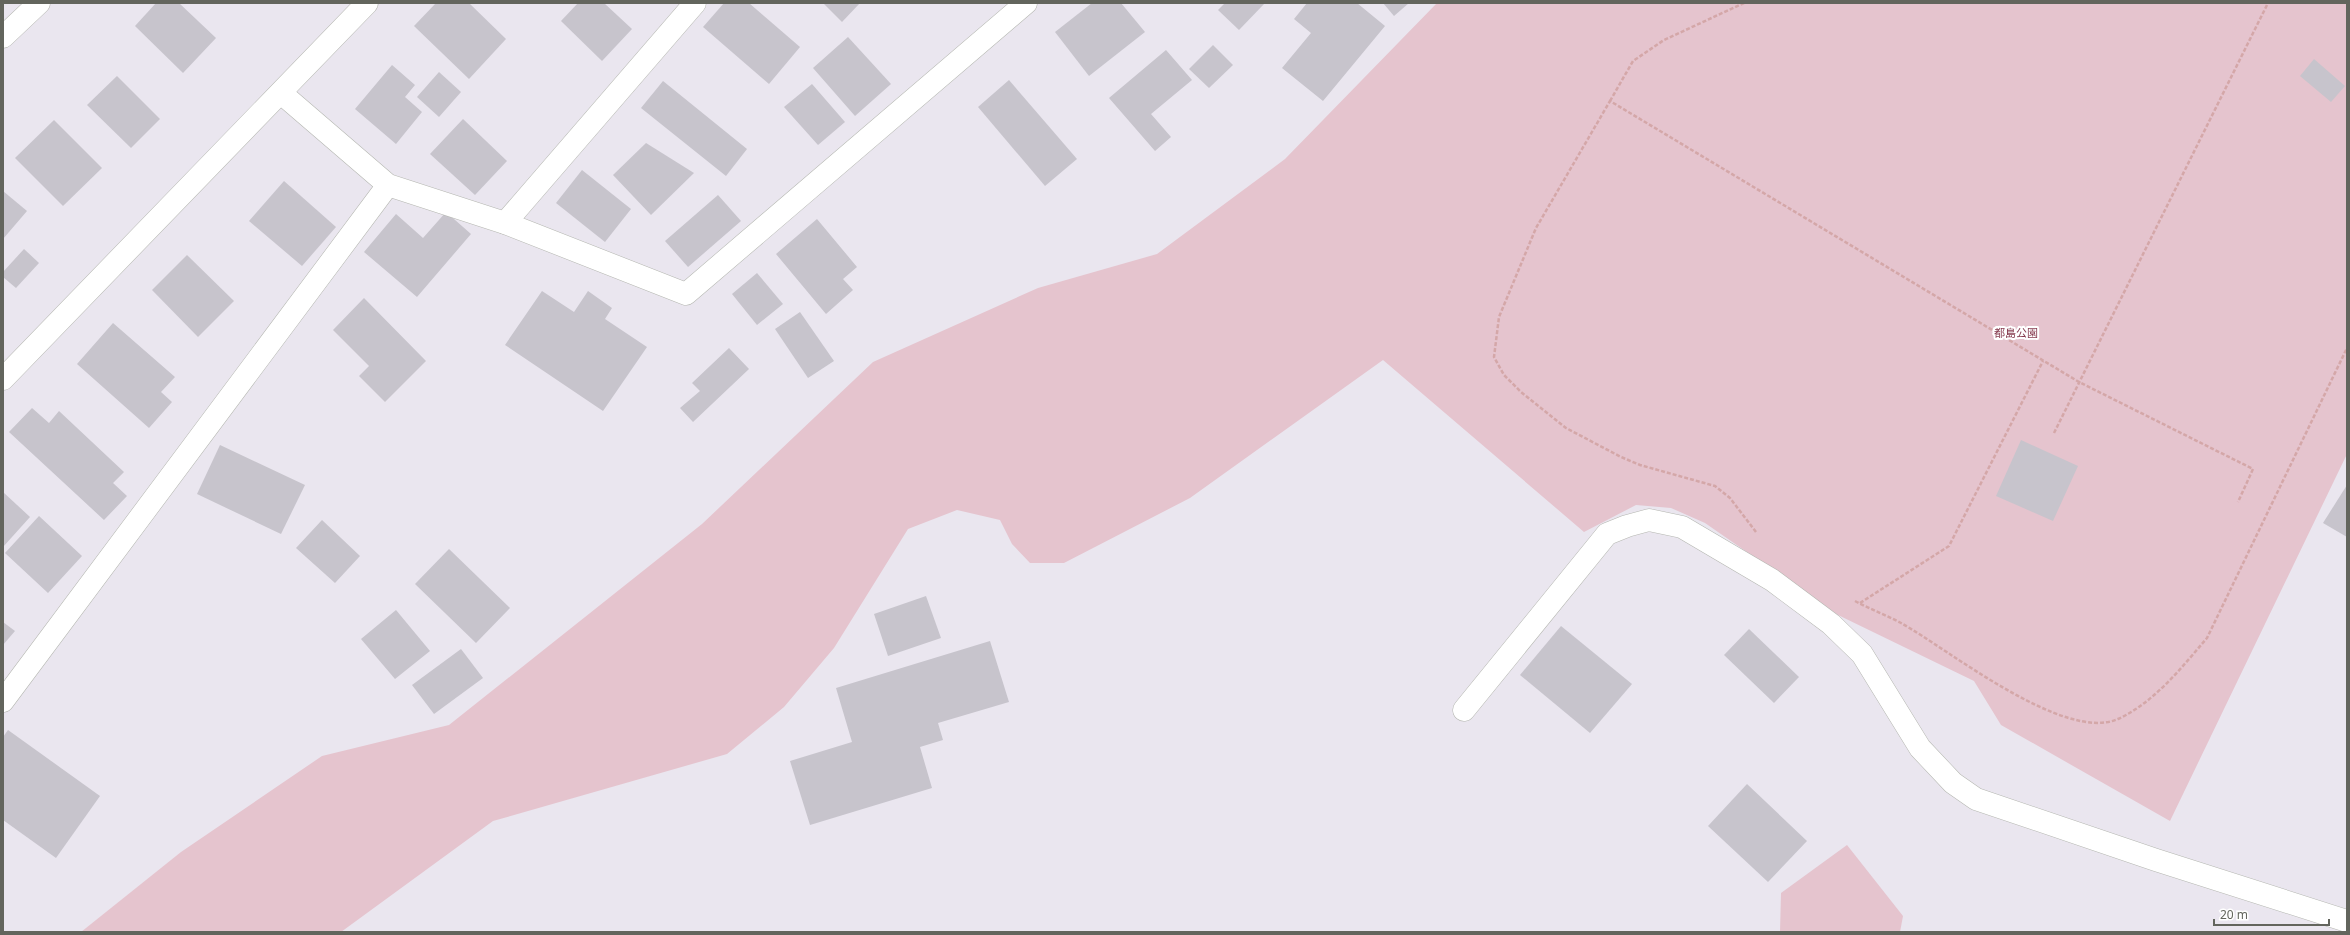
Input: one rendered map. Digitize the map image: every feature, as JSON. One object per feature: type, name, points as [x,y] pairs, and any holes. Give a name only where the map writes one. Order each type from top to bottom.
[{"type":"street","points":[[3,37],[39,3]]},
{"type":"street","points":[[3,379],[367,3]]},
{"type":"street","points":[[505,223],[695,3]]},
{"type":"street","points":[[281,92],[388,185],[505,223],[686,294],[1026,3]]},
{"type":"street","points":[[3,701],[388,185]]},
{"type":"street","points":[[1464,710],[1607,534],[1627,526],[1649,520],[1682,527],[1772,580],[1831,624],[1862,654],[1920,748],[1952,782],[1976,799],[2156,860],[2347,921]]},
{"type":"path","points":[[1744,3],[1664,40],[1633,61],[1536,228],[1499,317],[1494,358],[1504,375],[1521,392],[1566,428],[1621,457],[1640,465],[1715,486],[1730,498],[1759,538]]},
{"type":"path","points":[[2054,433],[2268,3]]},
{"type":"path","points":[[1610,101],[1962,310],[2042,361],[2080,382],[2253,469],[2238,502]]},
{"type":"path","points":[[1853,600],[1902,624],[2013,693],[2055,713],[2074,719],[2098,723],[2118,719],[2153,696],[2177,672],[2207,638],[2347,348]]},
{"type":"path","points":[[1831,624],[1860,603],[1949,546],[2042,361]]},
{"type":"green space","name":"都島公園","points":[[1437,3],[2347,3],[2347,454],[2170,821],[2001,725],[1974,681],[1838,615],[1705,523],[1671,508],[1636,505],[1584,532],[1383,360],[1190,498],[1064,563],[1030,563],[1012,544],[1000,520],[957,510],[908,529],[834,648],[784,707],[727,754],[493,821],[341,932],[81,932],[181,852],[322,756],[449,725],[702,524],[873,362],[1038,288],[1157,254],[1285,159]]},
{"type":"green space","points":[[1847,845],[1903,916],[1900,932],[1780,932],[1781,893]]},
{"type":"building","points":[[156,3],[179,3],[216,38],[183,73],[135,26]]},
{"type":"building","points":[[436,3],[469,3],[506,39],[469,79],[414,26]]},
{"type":"building","points":[[578,3],[604,3],[632,29],[602,61],[561,21]]},
{"type":"building","points":[[724,3],[749,3],[800,47],[769,84],[703,27]]},
{"type":"building","points":[[823,3],[860,3],[842,22]]},
{"type":"building","points":[[1092,3],[1121,3],[1145,32],[1089,76],[1055,32]]},
{"type":"building","points":[[1225,3],[1265,3],[1239,30],[1218,10]]},
{"type":"building","points":[[1307,3],[1357,3],[1385,26],[1323,101],[1282,68],[1311,33],[1294,19]]},
{"type":"building","points":[[1383,3],[1409,3],[1394,16]]},
{"type":"building","points":[[848,37],[891,84],[855,116],[813,68]]},
{"type":"building","points":[[1213,45],[1233,65],[1209,88],[1189,69]]},
{"type":"building","points":[[1166,50],[1192,80],[1151,114],[1171,137],[1155,151],[1109,98]]},
{"type":"building","points":[[2314,59],[2345,86],[2331,102],[2300,76]]},
{"type":"building","points":[[392,65],[415,85],[405,97],[422,112],[396,144],[355,109]]},
{"type":"building","points":[[439,72],[461,92],[439,117],[417,97]]},
{"type":"building","points":[[117,76],[160,119],[131,148],[87,105]]},
{"type":"building","points":[[1009,80],[1077,159],[1045,186],[978,107]]},
{"type":"building","points":[[663,81],[747,149],[726,176],[641,108]]},
{"type":"building","points":[[812,84],[845,122],[818,145],[784,107]]},
{"type":"building","points":[[463,119],[507,161],[475,195],[430,154]]},
{"type":"building","points":[[54,120],[102,168],[63,206],[15,158]]},
{"type":"building","points":[[646,143],[694,173],[651,215],[613,175]]},
{"type":"building","points":[[582,170],[631,209],[605,242],[556,203]]},
{"type":"building","points":[[284,181],[336,227],[302,266],[249,221]]},
{"type":"building","points":[[3,191],[27,211],[3,239]]},
{"type":"building","points":[[718,195],[741,221],[688,267],[665,241]]},
{"type":"building","points":[[446,212],[471,234],[417,297],[364,252],[396,214],[423,238]]},
{"type":"building","points":[[817,219],[857,267],[843,279],[853,290],[826,314],[776,254]]},
{"type":"building","points":[[24,249],[39,263],[16,288],[3,277],[3,272]]},
{"type":"building","points":[[187,255],[234,301],[198,337],[152,290]]},
{"type":"building","points":[[757,273],[783,304],[757,325],[732,294]]},
{"type":"building","points":[[542,291],[574,312],[588,291],[612,308],[605,319],[647,347],[603,411],[505,345]]},
{"type":"building","points":[[364,298],[426,361],[385,402],[359,376],[369,366],[333,330]]},
{"type":"building","points":[[800,312],[834,361],[808,378],[775,329]]},
{"type":"building","points":[[113,323],[175,377],[161,392],[172,402],[149,428],[77,364]]},
{"type":"building","points":[[729,348],[749,369],[693,422],[680,408],[700,391],[692,383]]},
{"type":"building","points":[[32,408],[49,423],[59,411],[124,472],[113,483],[127,496],[104,520],[9,432]]},
{"type":"building","points":[[2021,440],[2078,466],[2053,521],[1996,496]]},
{"type":"building","points":[[220,445],[305,485],[281,534],[197,494]]},
{"type":"building","points":[[2347,485],[2347,537],[2323,523]]},
{"type":"building","points":[[3,492],[30,517],[3,547]]},
{"type":"building","points":[[39,516],[82,556],[48,593],[5,553]]},
{"type":"building","points":[[322,520],[360,556],[335,583],[296,548]]},
{"type":"building","points":[[449,549],[510,608],[476,643],[415,584]]},
{"type":"building","points":[[926,596],[941,638],[888,656],[874,614]]},
{"type":"building","points":[[396,610],[430,651],[395,679],[361,639]]},
{"type":"building","points":[[3,622],[15,631],[3,645]]},
{"type":"building","points":[[1561,626],[1632,684],[1590,733],[1520,675]]},
{"type":"building","points":[[1749,629],[1799,677],[1774,703],[1724,655]]},
{"type":"building","points":[[990,641],[1009,702],[938,723],[943,740],[920,747],[932,788],[810,825],[790,761],[852,742],[836,688]]},
{"type":"building","points":[[461,649],[483,678],[434,714],[412,685]]},
{"type":"building","points":[[8,730],[100,796],[56,858],[3,820],[3,737]]},
{"type":"building","points":[[1747,784],[1807,841],[1768,882],[1708,826]]}]
